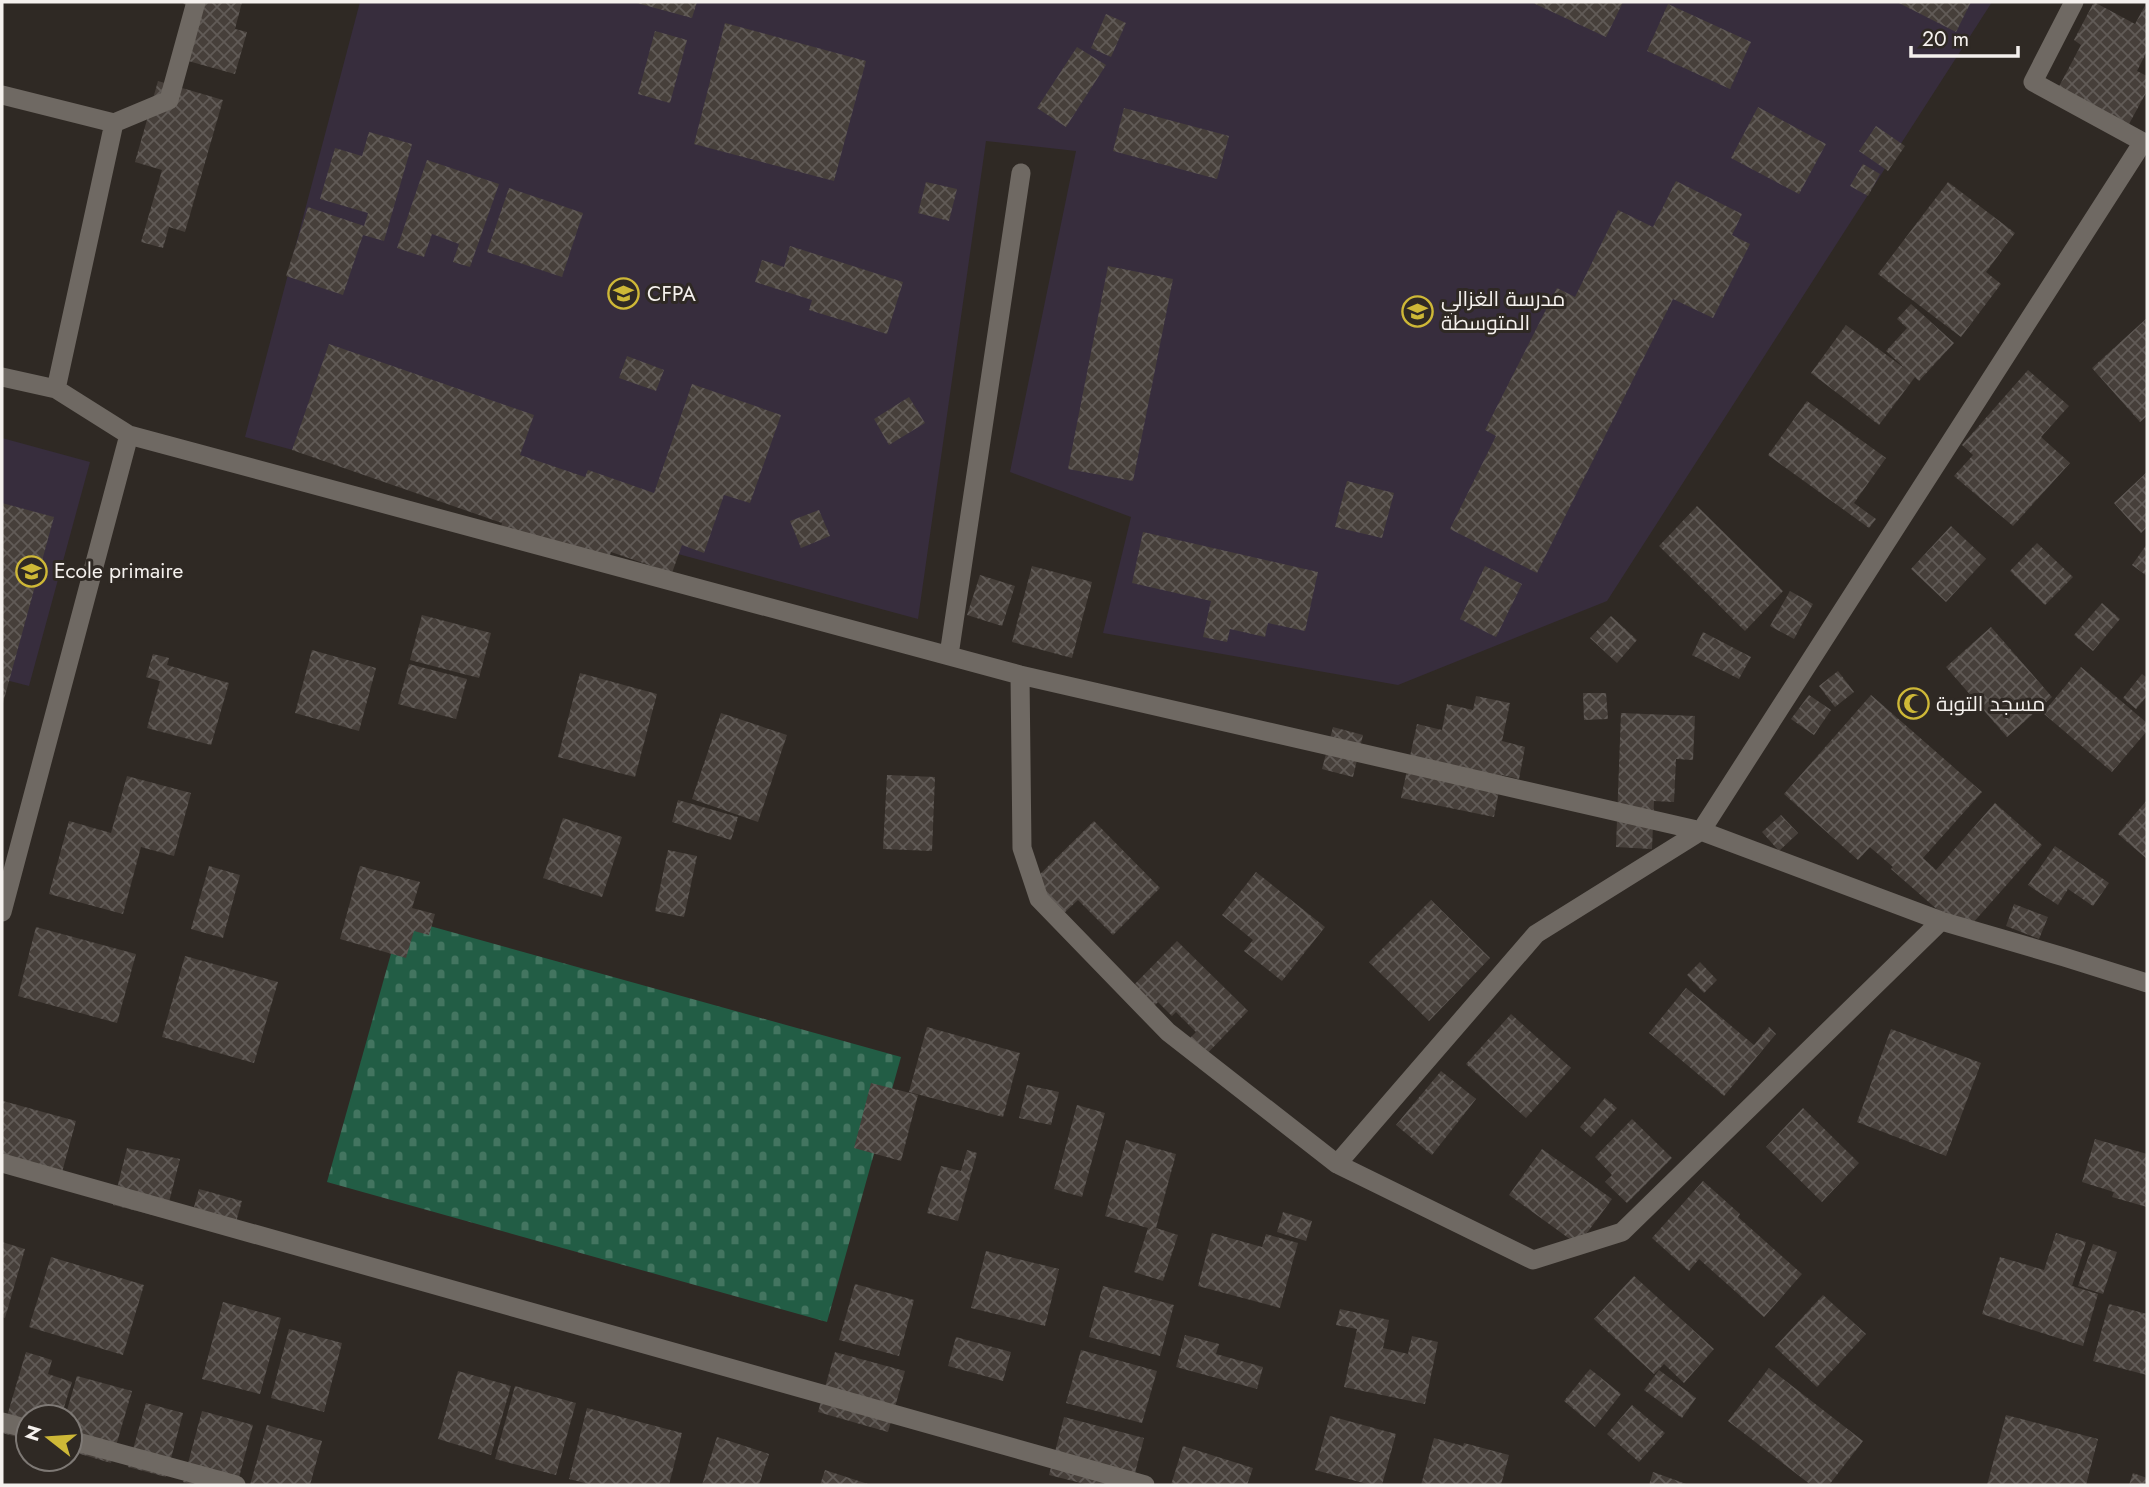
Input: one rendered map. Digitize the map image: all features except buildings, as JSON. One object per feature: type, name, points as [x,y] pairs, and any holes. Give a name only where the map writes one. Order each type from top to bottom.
[{"type":"street","points":[[2,96],[114,123],[169,100],[196,2]]},
{"type":"street","points":[[1337,1164],[1536,934],[1701,831],[2145,142],[2033,82],[2074,2]]},
{"type":"street","points":[[56,389],[114,123]]},
{"type":"street","points":[[949,655],[1020,173]]},
{"type":"street","points":[[2,377],[56,389],[129,435],[1020,675],[1701,831],[1941,921],[2147,984]]},
{"type":"street","points":[[2,912],[129,435]]},
{"type":"street","points":[[1020,675],[1022,848],[1039,899],[1168,1032],[1337,1164],[1533,1260],[1622,1232],[1941,921]]},
{"type":"street","points":[[2,1163],[1145,1485]]},
{"type":"street","points":[[84,1444],[236,1485]]},
{"type":"shaded area","points":[[360,2],[1992,2],[1607,601],[1398,685],[1103,633],[1131,517],[1010,472],[1076,151],[986,141],[918,619],[245,437]]},
{"type":"shaded area","name":"Ecole primaire","points":[[2,438],[90,462],[29,686],[2,679]]},
{"type":"green space","points":[[401,918],[901,1057],[827,1322],[327,1182]]},
{"type":"place","name":"CFPA","points":[[624,294]]},
{"type":"place","name":"مدرسة الغزالي المتوسطة","points":[[1418,311]]},
{"type":"place","name":"Ecole primaire","points":[[31,571]]},
{"type":"place","name":"مسجد التوبة","points":[[1913,704]]}]
